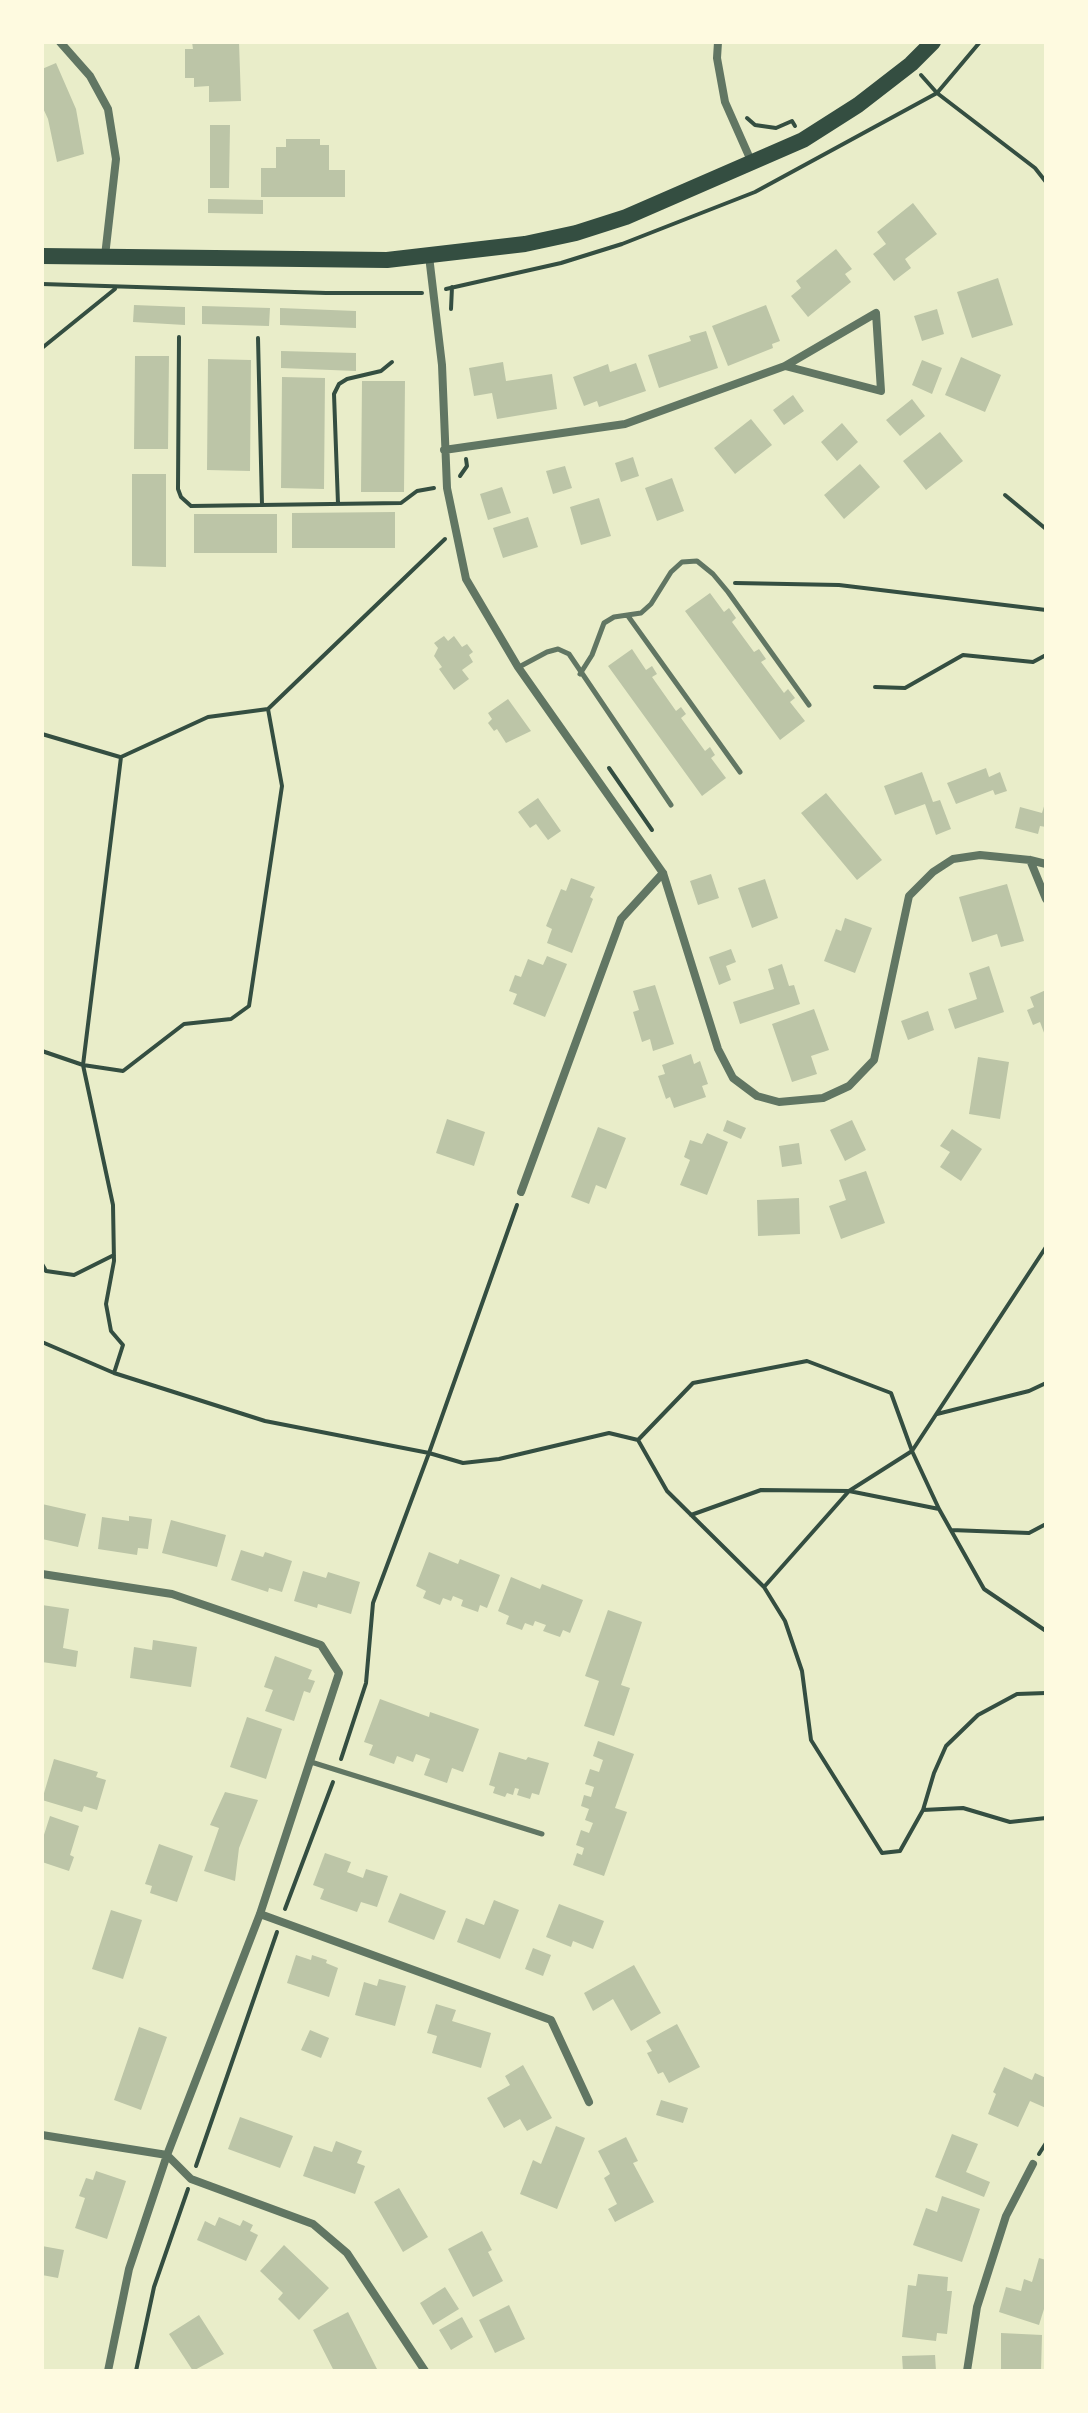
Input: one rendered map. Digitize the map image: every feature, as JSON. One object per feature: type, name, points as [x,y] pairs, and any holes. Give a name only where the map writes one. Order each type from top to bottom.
[{"type":"main road","points":[[42,256],[387,260],[525,244],[576,233],[626,217],[803,140],[858,105],[911,64],[933,42]]},
{"type":"street","points":[[60,42],[90,76],[108,109],[116,159],[105,256]]},
{"type":"street","points":[[718,42],[717,58],[725,102],[752,163]]},
{"type":"street","points":[[429,256],[442,365],[447,488],[466,579],[518,667],[663,873],[718,1049],[733,1078],[757,1096],[779,1102],[823,1098],[849,1086],[874,1060],[909,896],[933,872],[953,859],[980,855],[1046,864]]},
{"type":"street","points":[[444,450],[625,424],[785,366],[876,313],[881,391],[785,366]]},
{"type":"street","points":[[1030,860],[1046,899]]},
{"type":"street","points":[[521,1192],[621,919],[663,873]]},
{"type":"street","points":[[42,1574],[172,1594],[321,1645],[339,1673],[260,1914],[167,2155],[129,2269],[108,2371]]},
{"type":"street","points":[[260,1914],[551,2020],[589,2102]]},
{"type":"street","points":[[42,2135],[167,2155],[191,2179],[313,2224],[347,2253],[425,2371]]},
{"type":"street","points":[[967,2371],[977,2307],[1006,2216],[1033,2164]]},
{"type":"lane","points":[[580,674],[592,655],[604,623],[614,617],[641,613],[651,604],[671,572],[682,562],[697,561],[721,583],[809,705]]},
{"type":"lane","points":[[628,616],[740,772]]},
{"type":"lane","points":[[518,667],[558,649],[569,654],[671,805]]},
{"type":"lane","points":[[311,1762],[542,1834]]},
{"type":"path","points":[[911,64],[937,93],[1035,168],[1046,182]]},
{"type":"path","points":[[745,116],[755,125],[776,128],[792,121],[812,161]]},
{"type":"path","points":[[42,348],[116,287]]},
{"type":"path","points":[[451,310],[452,287]]},
{"type":"path","points":[[179,337],[178,489],[181,497],[191,506],[401,503],[417,491],[447,488]]},
{"type":"path","points":[[258,338],[262,505]]},
{"type":"path","points":[[338,504],[334,394],[339,384],[347,379],[381,371],[392,362]]},
{"type":"path","points":[[457,484],[467,466],[465,447]]},
{"type":"path","points":[[1005,495],[1046,529]]},
{"type":"path","points":[[42,734],[121,757],[208,717],[268,709],[441,541],[455,534]]},
{"type":"path","points":[[721,583],[839,585],[1046,610]]},
{"type":"path","points":[[875,687],[905,688],[963,655],[1033,662],[1046,655]]},
{"type":"path","points":[[42,1051],[83,1065],[123,1071],[184,1024],[231,1019],[249,1006],[282,786],[268,709]]},
{"type":"path","points":[[114,1373],[123,1345],[111,1331],[106,1304],[114,1255],[113,1205],[83,1065],[121,757]]},
{"type":"path","points":[[607,766],[660,841]]},
{"type":"path","points":[[764,1587],[849,1491],[912,1451],[1046,1247]]},
{"type":"path","points":[[42,1264],[46,1271],[74,1275],[114,1255]]},
{"type":"path","points":[[42,1342],[114,1373],[265,1421],[429,1453],[463,1463],[499,1459],[609,1433],[638,1440],[667,1491],[764,1587],[785,1621],[802,1671],[811,1740],[882,1853],[900,1851],[923,1810],[946,1746],[978,1715],[1017,1694],[1046,1693]]},
{"type":"path","points":[[638,1440],[693,1383],[807,1361],[891,1393],[912,1451],[939,1509],[984,1589],[1046,1631]]},
{"type":"path","points":[[936,1414],[1029,1391],[1046,1383]]},
{"type":"path","points":[[691,1515],[761,1490],[849,1491],[939,1509]]},
{"type":"path","points":[[950,1530],[1029,1533],[1046,1524]]},
{"type":"path","points":[[923,1810],[963,1808],[1010,1822],[1046,1818]]},
{"type":"building","points":[[192,42],[239,42],[241,101],[209,102],[209,86],[194,87],[194,78],[185,78],[185,49],[193,49]]},
{"type":"building","points":[[56,63],[76,109],[84,154],[57,162],[48,119],[42,106],[42,69]]},
{"type":"building","points":[[210,125],[230,125],[229,188],[210,188]]},
{"type":"building","points":[[286,139],[320,139],[320,145],[329,145],[329,170],[345,170],[345,197],[261,197],[261,168],[276,168],[276,147],[286,147]]},
{"type":"building","points":[[208,199],[263,200],[263,214],[208,213]]},
{"type":"building","points":[[913,203],[937,234],[905,259],[911,268],[894,281],[873,254],[886,244],[877,232]]},
{"type":"building","points":[[836,249],[852,269],[845,274],[851,282],[808,317],[791,296],[801,288],[796,281]]},
{"type":"building","points":[[998,278],[1013,325],[972,338],[957,292]]},
{"type":"building","points":[[134,305],[185,307],[185,325],[133,322]]},
{"type":"building","points":[[766,305],[780,341],[772,344],[773,348],[728,366],[712,326]]},
{"type":"building","points":[[202,306],[270,308],[269,326],[202,324]]},
{"type":"building","points":[[280,308],[356,311],[356,328],[280,325]]},
{"type":"building","points":[[937,309],[944,334],[922,341],[914,316]]},
{"type":"building","points":[[706,331],[718,368],[659,388],[648,355],[691,341],[689,336]]},
{"type":"building","points":[[281,351],[356,353],[356,371],[281,368]]},
{"type":"building","points":[[135,356],[169,356],[168,449],[134,449]]},
{"type":"building","points":[[961,357],[1001,375],[985,412],[945,395]]},
{"type":"building","points":[[208,359],[251,360],[250,471],[207,470]]},
{"type":"building","points":[[922,360],[942,368],[932,394],[912,385]]},
{"type":"building","points":[[503,362],[506,381],[552,374],[557,409],[497,419],[492,393],[474,396],[469,368]]},
{"type":"building","points":[[636,363],[646,391],[599,407],[597,401],[584,406],[573,377],[608,364],[610,372]]},
{"type":"building","points":[[282,377],[325,378],[324,489],[281,488]]},
{"type":"building","points":[[362,381],[405,381],[404,492],[361,492]]},
{"type":"building","points":[[793,395],[804,411],[784,425],[773,410]]},
{"type":"building","points":[[912,399],[925,416],[900,436],[886,420]]},
{"type":"building","points":[[751,419],[772,445],[735,474],[714,448]]},
{"type":"building","points":[[842,423],[858,442],[837,461],[821,442]]},
{"type":"building","points":[[940,432],[963,461],[926,490],[903,461]]},
{"type":"building","points":[[633,457],[639,476],[621,482],[615,463]]},
{"type":"building","points":[[860,464],[880,487],[844,519],[824,495]]},
{"type":"building","points":[[565,466],[572,488],[553,494],[546,471]]},
{"type":"building","points":[[132,474],[166,474],[166,567],[132,566]]},
{"type":"building","points":[[672,478],[684,511],[657,521],[645,488]]},
{"type":"building","points":[[502,487],[511,513],[488,520],[480,494]]},
{"type":"building","points":[[599,498],[611,536],[581,545],[570,507]]},
{"type":"building","points":[[395,512],[395,548],[292,548],[292,513]]},
{"type":"building","points":[[194,514],[277,514],[277,553],[194,553]]},
{"type":"building","points":[[528,517],[538,547],[503,558],[493,528]]},
{"type":"building","points":[[710,593],[724,612],[729,608],[736,618],[732,622],[754,652],[759,649],[766,659],[761,662],[784,693],[788,689],[795,698],[790,702],[805,721],[780,740],[685,611]]},
{"type":"building","points":[[444,636],[448,641],[454,636],[462,647],[467,644],[473,652],[469,655],[473,662],[462,670],[469,679],[454,690],[434,656],[438,648],[434,643]]},
{"type":"building","points":[[632,649],[646,670],[652,666],[657,674],[652,677],[676,711],[681,707],[686,714],[681,718],[705,751],[710,747],[715,755],[711,758],[726,778],[702,796],[608,666]]},
{"type":"building","points":[[508,699],[531,731],[506,743],[497,729],[494,731],[488,723],[492,719],[488,713]]},
{"type":"building","points":[[986,768],[989,777],[1000,772],[1007,791],[995,795],[993,790],[956,804],[947,783]]},
{"type":"building","points":[[922,772],[933,802],[940,800],[951,829],[936,835],[925,804],[895,815],[884,786]]},
{"type":"building","points":[[826,793],[882,860],[857,880],[801,813]]},
{"type":"building","points":[[538,798],[561,831],[548,840],[536,824],[530,828],[518,812]]},
{"type":"building","points":[[1045,803],[1046,827],[1040,826],[1038,834],[1015,828],[1020,807],[1042,813]]},
{"type":"building","points":[[711,874],[719,898],[698,905],[690,881]]},
{"type":"building","points":[[571,878],[595,887],[572,953],[547,943],[552,929],[546,926],[561,889],[566,891]]},
{"type":"building","points":[[765,879],[778,918],[752,928],[738,888]]},
{"type":"building","points":[[1007,884],[1024,941],[1001,947],[997,934],[972,942],[959,897]]},
{"type":"building","points":[[845,918],[872,928],[855,973],[824,961],[836,929],[841,931]]},
{"type":"building","points":[[731,949],[736,962],[726,966],[731,980],[719,985],[709,957]]},
{"type":"building","points":[[547,956],[567,964],[545,1017],[513,1004],[517,994],[509,991],[515,975],[521,977],[528,959],[543,965]]},
{"type":"building","points":[[782,964],[789,986],[794,985],[800,1004],[740,1024],[733,1002],[774,989],[768,969]]},
{"type":"building","points":[[989,966],[1004,1012],[955,1029],[948,1009],[977,999],[969,973]]},
{"type":"building","points":[[655,985],[674,1044],[653,1051],[650,1039],[642,1042],[633,1012],[639,1010],[633,991]]},
{"type":"building","points":[[1046,990],[1046,1038],[1040,1022],[1033,1025],[1027,1010],[1034,1007],[1030,997]]},
{"type":"building","points":[[814,1009],[829,1050],[811,1056],[817,1074],[792,1082],[772,1024]]},
{"type":"building","points":[[928,1011],[934,1030],[908,1040],[901,1021]]},
{"type":"building","points":[[691,1054],[694,1064],[700,1061],[708,1084],[702,1086],[706,1097],[674,1108],[670,1097],[666,1099],[658,1076],[665,1074],[662,1065]]},
{"type":"building","points":[[978,1057],[1009,1062],[1000,1119],[969,1114]]},
{"type":"building","points":[[447,1119],[485,1132],[474,1166],[436,1153]]},
{"type":"building","points":[[727,1120],[746,1128],[741,1139],[723,1131]]},
{"type":"building","points":[[852,1120],[866,1150],[845,1161],[830,1130]]},
{"type":"building","points":[[598,1127],[626,1138],[606,1189],[596,1185],[589,1204],[571,1197]]},
{"type":"building","points":[[952,1129],[982,1149],[961,1181],[940,1167],[950,1152],[940,1146]]},
{"type":"building","points":[[707,1133],[728,1142],[707,1195],[680,1185],[690,1160],[684,1157],[690,1140],[702,1144]]},
{"type":"building","points":[[799,1143],[802,1164],[782,1167],[779,1146]]},
{"type":"building","points":[[866,1171],[885,1223],[841,1239],[829,1206],[846,1200],[839,1180]]},
{"type":"building","points":[[799,1198],[800,1234],[758,1236],[757,1200]]},
{"type":"building","points":[[42,1504],[86,1514],[78,1547],[42,1539]]},
{"type":"building","points":[[129,1516],[152,1519],[148,1549],[138,1548],[137,1555],[98,1549],[102,1517],[129,1521]]},
{"type":"building","points":[[171,1520],[226,1535],[217,1567],[162,1553]]},
{"type":"building","points":[[241,1550],[263,1557],[265,1552],[292,1561],[282,1592],[269,1588],[268,1592],[231,1580]]},
{"type":"building","points":[[429,1552],[458,1564],[460,1559],[500,1575],[487,1608],[480,1605],[478,1612],[461,1606],[463,1600],[453,1596],[451,1601],[443,1598],[440,1605],[423,1598],[426,1591],[416,1586]]},
{"type":"building","points":[[303,1571],[326,1578],[328,1572],[360,1582],[351,1614],[318,1604],[317,1608],[294,1601]]},
{"type":"building","points":[[511,1577],[540,1589],[542,1584],[583,1600],[570,1633],[563,1630],[560,1637],[543,1631],[546,1625],[535,1621],[533,1626],[525,1623],[522,1630],[506,1624],[509,1616],[498,1611]]},
{"type":"building","points":[[42,1605],[69,1609],[63,1648],[78,1651],[76,1667],[42,1662]]},
{"type":"building","points":[[608,1610],[642,1622],[621,1685],[630,1688],[614,1736],[584,1726],[599,1681],[585,1676]]},
{"type":"building","points":[[153,1640],[197,1647],[191,1687],[130,1678],[134,1647],[152,1650]]},
{"type":"building","points":[[275,1656],[312,1670],[308,1679],[315,1681],[310,1693],[304,1691],[294,1721],[265,1711],[273,1690],[264,1687]]},
{"type":"building","points":[[380,1699],[429,1717],[430,1712],[479,1729],[463,1772],[452,1768],[447,1783],[424,1775],[430,1759],[416,1754],[413,1762],[397,1756],[394,1764],[369,1755],[373,1745],[364,1742]]},
{"type":"building","points":[[247,1717],[282,1729],[266,1779],[230,1767]]},
{"type":"building","points":[[598,1741],[634,1754],[615,1808],[627,1812],[604,1876],[573,1865],[577,1853],[582,1855],[584,1848],[576,1845],[581,1830],[589,1833],[593,1823],[585,1820],[589,1809],[581,1806],[584,1795],[591,1797],[594,1787],[585,1784],[590,1769],[599,1772],[603,1760],[593,1756]]},
{"type":"building","points":[[499,1752],[549,1763],[539,1795],[532,1793],[530,1799],[517,1795],[519,1789],[515,1788],[513,1795],[507,1793],[505,1797],[493,1793],[495,1787],[489,1785]]},
{"type":"building","points":[[54,1759],[98,1772],[96,1777],[106,1780],[97,1810],[84,1806],[82,1812],[42,1800]]},
{"type":"building","points":[[225,1792],[258,1800],[239,1848],[235,1881],[204,1871],[219,1828],[210,1825]]},
{"type":"building","points":[[50,1816],[79,1826],[70,1855],[74,1857],[69,1871],[42,1862],[42,1841]]},
{"type":"building","points":[[159,1844],[193,1856],[177,1902],[150,1893],[152,1886],[145,1884]]},
{"type":"building","points":[[325,1853],[351,1862],[347,1872],[363,1878],[366,1869],[388,1876],[377,1907],[361,1902],[357,1912],[320,1899],[324,1889],[313,1885]]},
{"type":"building","points":[[400,1893],[446,1911],[434,1940],[388,1922]]},
{"type":"building","points":[[494,1900],[519,1910],[500,1959],[457,1942],[466,1918],[484,1925]]},
{"type":"building","points":[[559,1904],[604,1921],[593,1949],[573,1941],[571,1947],[546,1937]]},
{"type":"building","points":[[111,1910],[142,1920],[123,1979],[92,1969]]},
{"type":"building","points":[[533,1948],[551,1955],[543,1976],[525,1969]]},
{"type":"building","points":[[296,1955],[311,1960],[312,1955],[338,1968],[329,1997],[287,1983]]},
{"type":"building","points":[[634,1965],[661,2013],[631,2031],[613,1999],[593,2011],[584,1993]]},
{"type":"building","points":[[379,1979],[406,1986],[395,2026],[355,2015],[364,1982],[377,1986]]},
{"type":"building","points":[[436,2004],[456,2010],[452,2021],[491,2033],[481,2068],[432,2053],[437,2036],[427,2033]]},
{"type":"building","points":[[677,2024],[700,2067],[669,2083],[663,2072],[658,2074],[647,2053],[652,2051],[646,2041]]},
{"type":"building","points":[[139,2027],[167,2037],[141,2110],[114,2100]]},
{"type":"building","points":[[310,2030],[329,2038],[321,2058],[301,2050]]},
{"type":"building","points":[[523,2065],[552,2118],[527,2131],[520,2119],[504,2128],[487,2098],[510,2085],[505,2076]]},
{"type":"building","points":[[1004,2067],[1032,2080],[1035,2073],[1046,2078],[1046,2108],[1030,2101],[1018,2127],[988,2114]]},
{"type":"building","points":[[661,2100],[688,2108],[683,2123],[656,2115]]},
{"type":"building","points":[[240,2117],[293,2136],[280,2168],[228,2149]]},
{"type":"building","points":[[556,2126],[585,2138],[557,2209],[520,2194],[533,2160],[541,2164]]},
{"type":"building","points":[[952,2134],[978,2144],[966,2172],[990,2182],[984,2197],[935,2177]]},
{"type":"building","points":[[626,2137],[638,2161],[633,2163],[654,2202],[615,2222],[608,2209],[617,2204],[604,2178],[610,2174],[598,2151]]},
{"type":"building","points":[[336,2141],[362,2151],[357,2163],[365,2166],[355,2194],[303,2176],[314,2146],[332,2152]]},
{"type":"building","points":[[96,2171],[126,2181],[107,2239],[75,2228],[85,2198],[79,2196],[86,2178],[93,2180]]},
{"type":"building","points":[[399,2188],[428,2237],[403,2252],[374,2202]]},
{"type":"building","points":[[942,2196],[980,2209],[962,2262],[913,2245],[926,2208],[937,2212]]},
{"type":"building","points":[[219,2217],[240,2226],[243,2220],[253,2225],[250,2231],[258,2235],[246,2261],[197,2240],[205,2221],[215,2226]]},
{"type":"building","points":[[482,2231],[492,2250],[488,2252],[503,2281],[473,2297],[448,2249]]},
{"type":"building","points":[[284,2245],[329,2288],[299,2320],[278,2299],[283,2293],[260,2271]]},
{"type":"building","points":[[42,2246],[64,2250],[58,2278],[42,2275]]},
{"type":"building","points":[[1039,2258],[1046,2260],[1046,2310],[1039,2325],[999,2312],[1006,2287],[1021,2291],[1024,2279],[1032,2282]]},
{"type":"building","points":[[918,2274],[948,2277],[947,2291],[952,2291],[947,2334],[937,2333],[936,2341],[902,2337],[908,2285],[916,2286]]},
{"type":"building","points":[[445,2287],[459,2309],[433,2325],[420,2303]]},
{"type":"building","points":[[509,2305],[525,2339],[495,2353],[479,2320]]},
{"type":"building","points":[[348,2312],[378,2371],[334,2371],[313,2330]]},
{"type":"building","points":[[199,2315],[224,2354],[193,2371],[169,2334]]},
{"type":"building","points":[[462,2317],[473,2337],[451,2350],[439,2330]]},
{"type":"building","points":[[1001,2333],[1042,2335],[1041,2371],[1001,2371]]},
{"type":"building","points":[[935,2355],[936,2371],[903,2371],[902,2356]]}]
